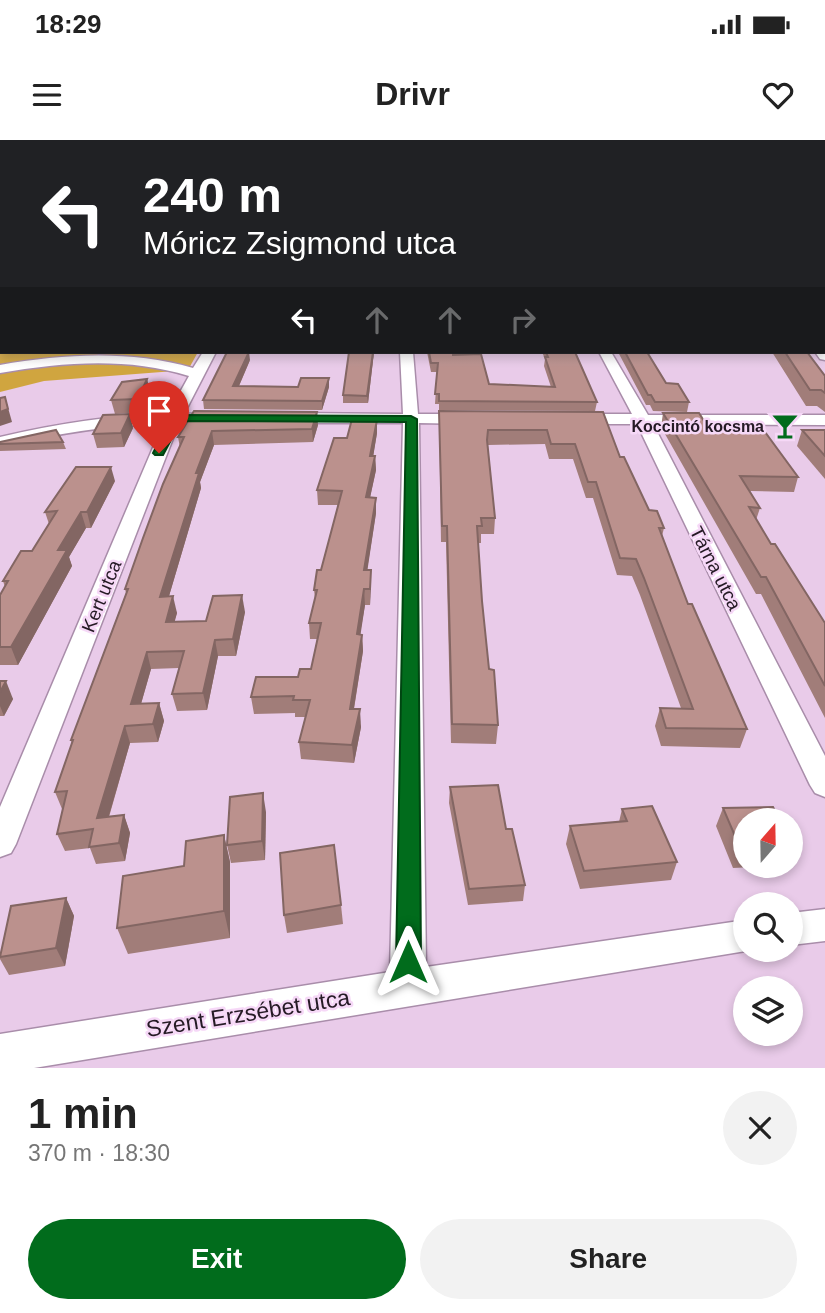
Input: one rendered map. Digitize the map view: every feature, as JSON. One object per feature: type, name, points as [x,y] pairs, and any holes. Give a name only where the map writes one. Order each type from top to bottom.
[{"type":"street","name":"Kert utca","points":[[0,844],[164,441],[208,354]]},
{"type":"street","points":[[406,354],[411,419],[408,989]]},
{"type":"street","name":"Tárna utca","points":[[606,354],[643,419],[825,785]]},
{"type":"street","points":[[0,369],[52,359],[86,359],[174,366],[197,374]]},
{"type":"street","points":[[0,442],[85,423],[177,417],[232,418]]},
{"type":"street","points":[[273,418],[480,419]]},
{"type":"street","points":[[562,419],[825,420]]},
{"type":"street","points":[[803,928],[825,925]]},
{"type":"street","name":"Szent Erzsébet utca","points":[[0,1054],[733,938]]},
{"type":"shaded area","points":[[0,354],[197,354],[188,370],[44,381],[0,392]]},
{"type":"building","points":[[226,354],[248,354],[233,386],[298,387],[301,378],[329,378],[322,401],[203,400]]},
{"type":"building","points":[[349,354],[373,354],[367,396],[343,395]]},
{"type":"building","points":[[429,354],[481,354],[489,384],[555,387],[545,357],[548,357],[547,354],[576,354],[597,402],[439,401],[439,394],[435,394],[438,363],[431,363]]},
{"type":"building","points":[[626,354],[648,354],[666,383],[678,384],[689,402],[655,402],[651,395],[648,395]]},
{"type":"building","points":[[786,354],[808,354],[825,376],[825,393],[821,390],[810,390]]},
{"type":"building","points":[[147,379],[138,399],[111,400],[122,382]]},
{"type":"building","points":[[5,397],[8,409],[0,412],[0,398]]},
{"type":"building","points":[[194,411],[317,412],[312,429],[212,431],[196,473],[199,473],[160,597],[173,596],[166,622],[206,621],[213,596],[242,595],[233,639],[215,640],[203,693],[172,694],[184,651],[147,652],[131,704],[159,703],[153,724],[125,726],[97,818],[124,815],[119,843],[89,847],[93,829],[57,834],[67,791],[55,792],[71,740],[128,589],[125,589],[143,538],[184,437],[178,437]]},
{"type":"building","points":[[439,411],[603,412],[620,457],[624,457],[649,510],[657,511],[664,528],[659,528],[688,604],[692,604],[747,729],[666,728],[660,708],[693,709],[644,578],[636,559],[620,558],[596,482],[588,482],[575,444],[551,444],[547,430],[488,430],[495,518],[481,518],[482,526],[477,526],[489,669],[494,670],[498,725],[452,724],[447,526],[442,526]]},
{"type":"building","points":[[663,413],[699,413],[711,432],[765,432],[798,477],[740,476],[760,508],[749,507],[825,623],[825,686],[766,577],[761,577]]},
{"type":"building","points":[[130,414],[121,433],[93,434],[103,415]]},
{"type":"building","points":[[352,419],[377,420],[370,456],[375,456],[366,497],[376,498],[364,570],[371,570],[370,589],[364,589],[357,634],[362,635],[350,709],[360,709],[352,745],[299,742],[310,700],[293,700],[294,696],[251,697],[256,677],[298,677],[300,669],[311,669],[321,623],[309,623],[317,590],[314,590],[317,570],[321,570],[342,491],[317,490],[334,438],[347,438]]},
{"type":"building","points":[[56,430],[63,442],[0,444],[0,442]]},
{"type":"building","points":[[802,430],[825,430],[825,456]]},
{"type":"building","points":[[76,467],[111,467],[87,512],[81,512],[58,550],[67,550],[11,647],[0,647],[0,595],[8,581],[3,581],[21,551],[32,551],[57,511],[45,512]]},
{"type":"building","points":[[0,681],[6,681],[0,692]]},
{"type":"building","points":[[498,785],[506,829],[512,829],[525,885],[469,889],[450,787]]},
{"type":"building","points":[[263,793],[262,841],[227,845],[230,797]]},
{"type":"building","points":[[652,806],[677,862],[584,871],[570,826],[627,821],[622,809]]},
{"type":"building","points":[[773,807],[774,808],[733,808],[733,831],[723,808]]},
{"type":"building","points":[[224,835],[224,911],[117,928],[123,876],[184,866],[186,841]]},
{"type":"building","points":[[334,845],[341,905],[284,915],[280,853]]},
{"type":"building","points":[[66,898],[56,948],[0,957],[11,906]]},
{"type":"place","name":"Koccintó kocsma","points":[[785,426]]},
{"type":"route","points":[[159,453],[169,428],[177,417],[411,419],[408,962]]}]
